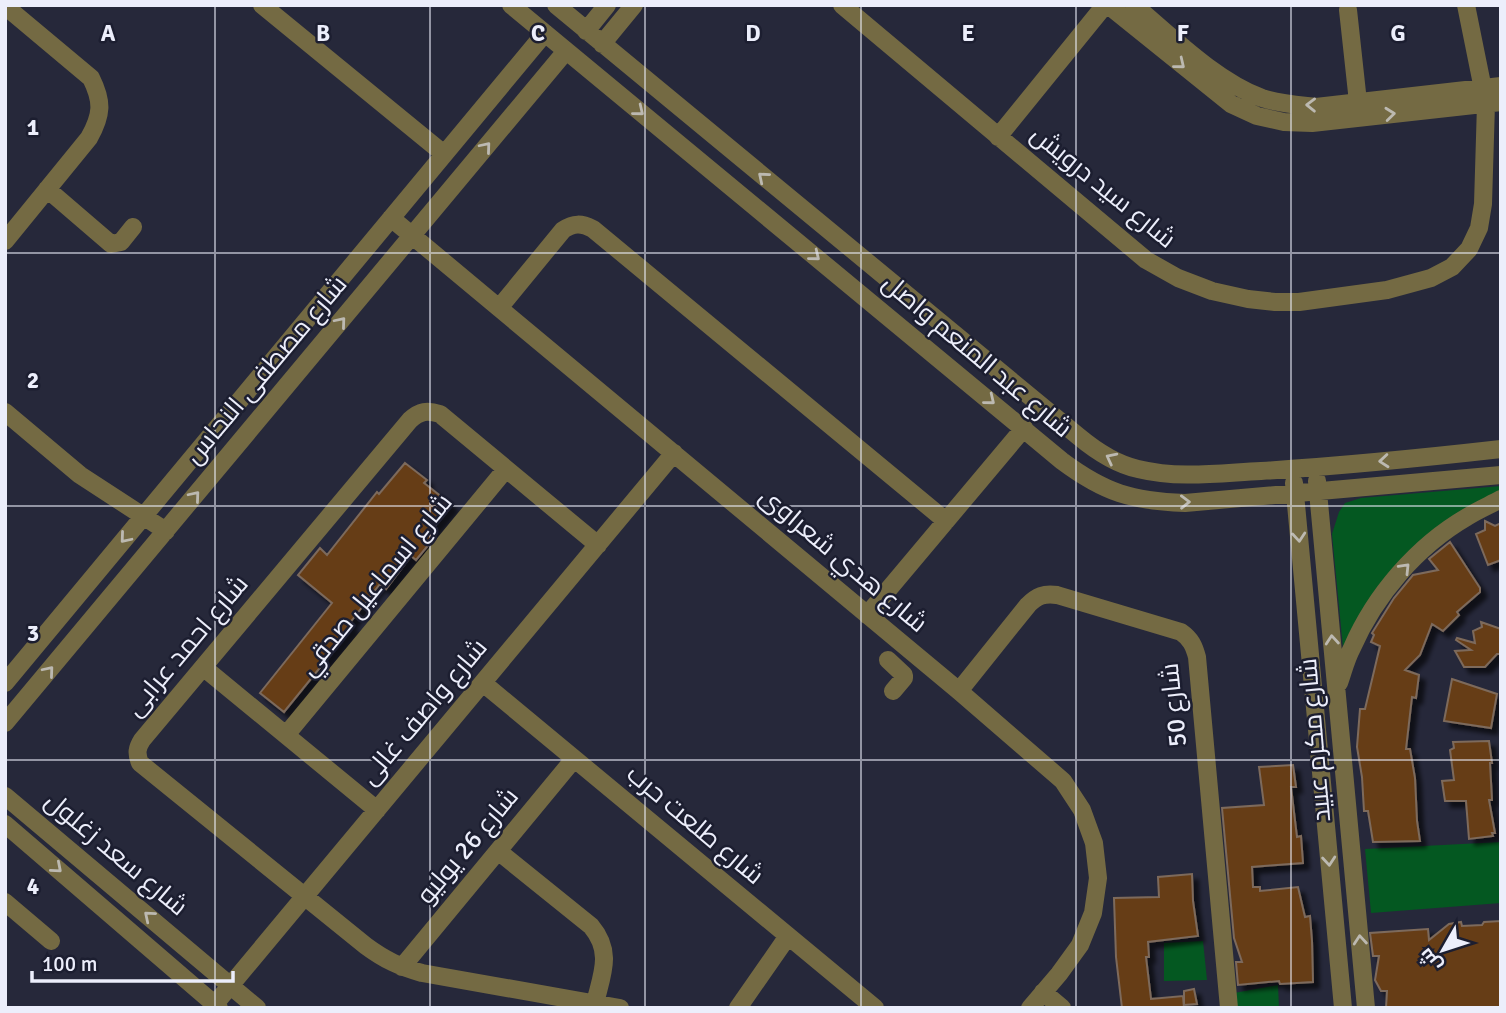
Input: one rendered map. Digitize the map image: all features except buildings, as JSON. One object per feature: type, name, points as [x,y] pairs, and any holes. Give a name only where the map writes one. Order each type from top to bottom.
[{"type":"street","points":[[262,5],[444,155]]},
{"type":"street","name":"شارع عبد المنعم واصل","points":[[556,5],[1086,443],[1115,461],[1136,469],[1181,476],[1293,469],[1501,449]]},
{"type":"street","points":[[586,30],[607,5]]},
{"type":"street","points":[[602,44],[634,5]]},
{"type":"street","name":"شارع سيد درويش","points":[[842,5],[1146,260],[1178,278],[1212,291],[1248,299],[1299,302],[1387,290],[1431,278],[1452,267],[1469,249],[1479,228],[1483,204],[1493,95],[1466,5]]},
{"type":"street","points":[[856,5],[870,29]]},
{"type":"street","points":[[998,137],[1106,5],[1231,104],[1257,116],[1284,122],[1312,123],[1493,95]]},
{"type":"street","points":[[1134,5],[1213,70],[1239,88],[1264,98],[1316,107],[1358,102],[1493,95]]},
{"type":"street","points":[[5,6],[91,78],[98,93],[100,109],[97,124],[89,138],[5,241]]},
{"type":"street","name":"شارع عبد المنعم واصل","points":[[512,6],[1062,461],[1104,488],[1153,502],[1185,503],[1501,475]]},
{"type":"street","points":[[1348,10],[1358,102]]},
{"type":"street","name":"شارع مصطفى النحاس","points":[[5,682],[545,33]]},
{"type":"street","name":"شارع مصطفى النحاس","points":[[5,723],[566,51]]},
{"type":"street","points":[[611,88],[625,82],[630,66]]},
{"type":"street","points":[[47,189],[111,244],[121,242],[133,227]]},
{"type":"street","name":"شارع هدي شعراوى","points":[[391,218],[959,691],[1063,781],[1082,810],[1094,843],[1098,878],[1093,913],[1080,945],[1030,1008]]},
{"type":"street","points":[[499,308],[563,230],[572,224],[583,224],[614,246],[946,522]]},
{"type":"street","points":[[880,310],[899,288]]},
{"type":"street","name":"شارع احمد عرابى","points":[[598,545],[440,414],[429,411],[418,413],[203,667],[138,747],[137,755],[140,763],[384,959],[422,973],[620,1008]]},
{"type":"street","points":[[5,412],[80,475],[166,531]]},
{"type":"street","points":[[867,615],[1024,428]]},
{"type":"street","name":"شارع واصف غالى","points":[[217,1006],[230,985],[674,453]]},
{"type":"street","points":[[1432,456],[1435,480]]},
{"type":"street","name":"شارع مكرم عبيد","points":[[1316,467],[1366,1008]]},
{"type":"street","name":"شارع اسماعيل صدقي","points":[[286,736],[506,469]]},
{"type":"street","name":"شارع مكرم عبيد","points":[[1293,469],[1343,1008]]},
{"type":"street","points":[[1336,690],[1351,648],[1372,609],[1399,574],[1430,543],[1466,517],[1501,499]]},
{"type":"street","name":"شارع 50","points":[[959,691],[1028,606],[1036,597],[1046,593],[1181,632],[1189,638],[1197,657],[1228,1008]]},
{"type":"street","points":[[893,691],[905,677],[893,665],[911,652]]},
{"type":"street","points":[[203,667],[377,810]]},
{"type":"street","name":"شارع طلعت حرب","points":[[483,683],[875,1008]]},
{"type":"street","name":"شارع 26 يوليو","points":[[402,967],[575,759]]},
{"type":"street","name":"شارع سعد زغلول","points":[[5,796],[257,1008]]},
{"type":"street","name":"شارع سعد زغلول","points":[[7,828],[217,1006]]},
{"type":"street","points":[[498,851],[598,934],[605,954],[595,1003]]},
{"type":"street","points":[[5,902],[51,941]]},
{"type":"street","points":[[738,1008],[788,936]]},
{"type":"street","points":[[1043,992],[1062,1008]]},
{"type":"green space","points":[[1501,486],[1498,492],[1415,550],[1344,658],[1332,534],[1345,503],[1361,498]]},
{"type":"green space","points":[[1501,842],[1501,903],[1371,913],[1365,849]]},
{"type":"green space","points":[[1203,941],[1207,980],[1164,981],[1164,943]]},
{"type":"green space","points":[[1278,985],[1279,1008],[1234,1008],[1234,993]]}]
